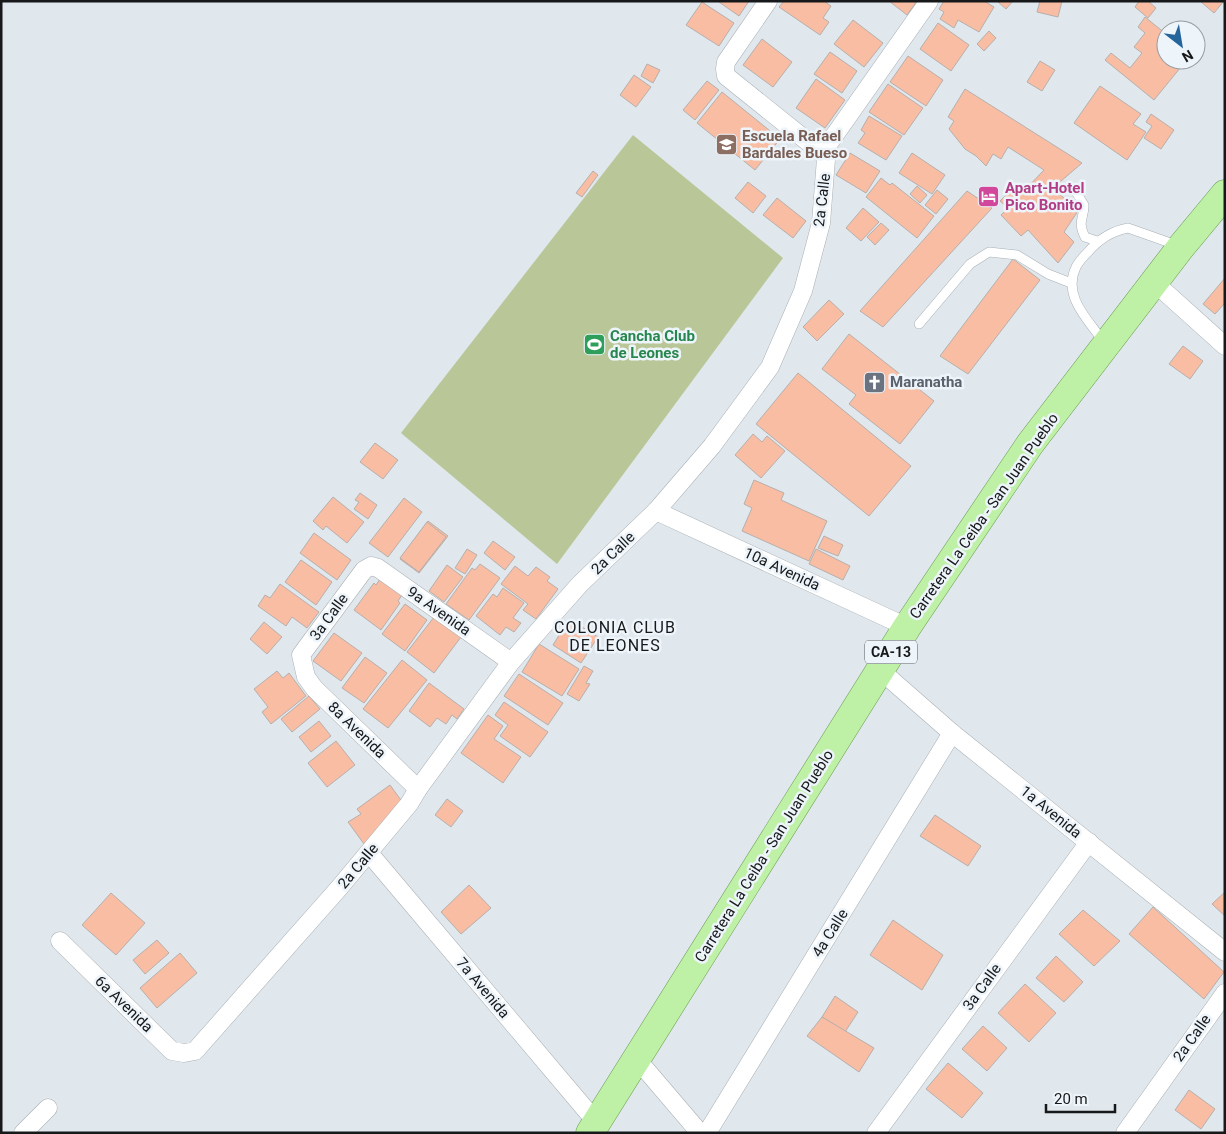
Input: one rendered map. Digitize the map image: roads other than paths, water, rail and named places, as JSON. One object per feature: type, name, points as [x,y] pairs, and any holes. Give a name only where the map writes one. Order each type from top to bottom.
[{"type":"main road","name":"Carretera La Ceiba - San Juan Pueblo","points":[[594,1128],[907,627],[1030,444],[1181,247],[1225,194]]},
{"type":"street","points":[[768,1],[726,62],[726,76],[827,157]]},
{"type":"street","name":"2a Calle","points":[[195,1052],[369,853],[409,804],[511,662],[580,584],[656,511],[712,446],[770,367],[805,282],[821,223],[827,146],[929,1]]},
{"type":"street","points":[[1155,283],[1225,346]]},
{"type":"street","name":"10a Avenida","points":[[656,511],[907,627]]},
{"type":"street","name":"9a Avenida","points":[[364,570],[371,566],[378,568],[511,662]]},
{"type":"street","name":"3a Calle","points":[[302,667],[301,655],[364,570]]},
{"type":"street","name":"8a Avenida","points":[[302,667],[314,688],[418,789]]},
{"type":"street","name":"1a Avenida","points":[[880,670],[952,733],[1225,952]]},
{"type":"street","name":"4a Calle","points":[[707,1133],[952,733]]},
{"type":"street","name":"3a Calle","points":[[876,1133],[1089,842]]},
{"type":"street","name":"7a Avenida","points":[[369,853],[594,1128]]},
{"type":"street","name":"6a Avenida","points":[[60,941],[172,1051],[195,1052]]},
{"type":"street","name":"2a Calle","points":[[1125,1133],[1225,993]]},
{"type":"street","points":[[636,1058],[700,1133]]},
{"type":"street","points":[[23,1133],[48,1108]]},
{"type":"lane","points":[[1076,192],[1084,205],[1080,224],[1081,229],[1085,237],[1097,241]]},
{"type":"lane","points":[[1107,346],[1075,303],[1071,283],[1076,265],[1097,241],[1112,233],[1128,228],[1181,247]]},
{"type":"lane","points":[[919,324],[970,264],[989,252],[1017,255],[1048,274],[1071,283]]},
{"type":"place","name":"Escuela Rafael Bardales Bueso","points":[[726,145]]},
{"type":"place","name":"Apart-Hotel Pico Bonito","points":[[989,197]]},
{"type":"place","name":"Cancha Club de Leones","points":[[594,345]]},
{"type":"place","name":"Maranatha","points":[[874,382]]},
{"type":"district","name":"COLONIA CLUB DE LEONES","points":[[615,636]]}]
